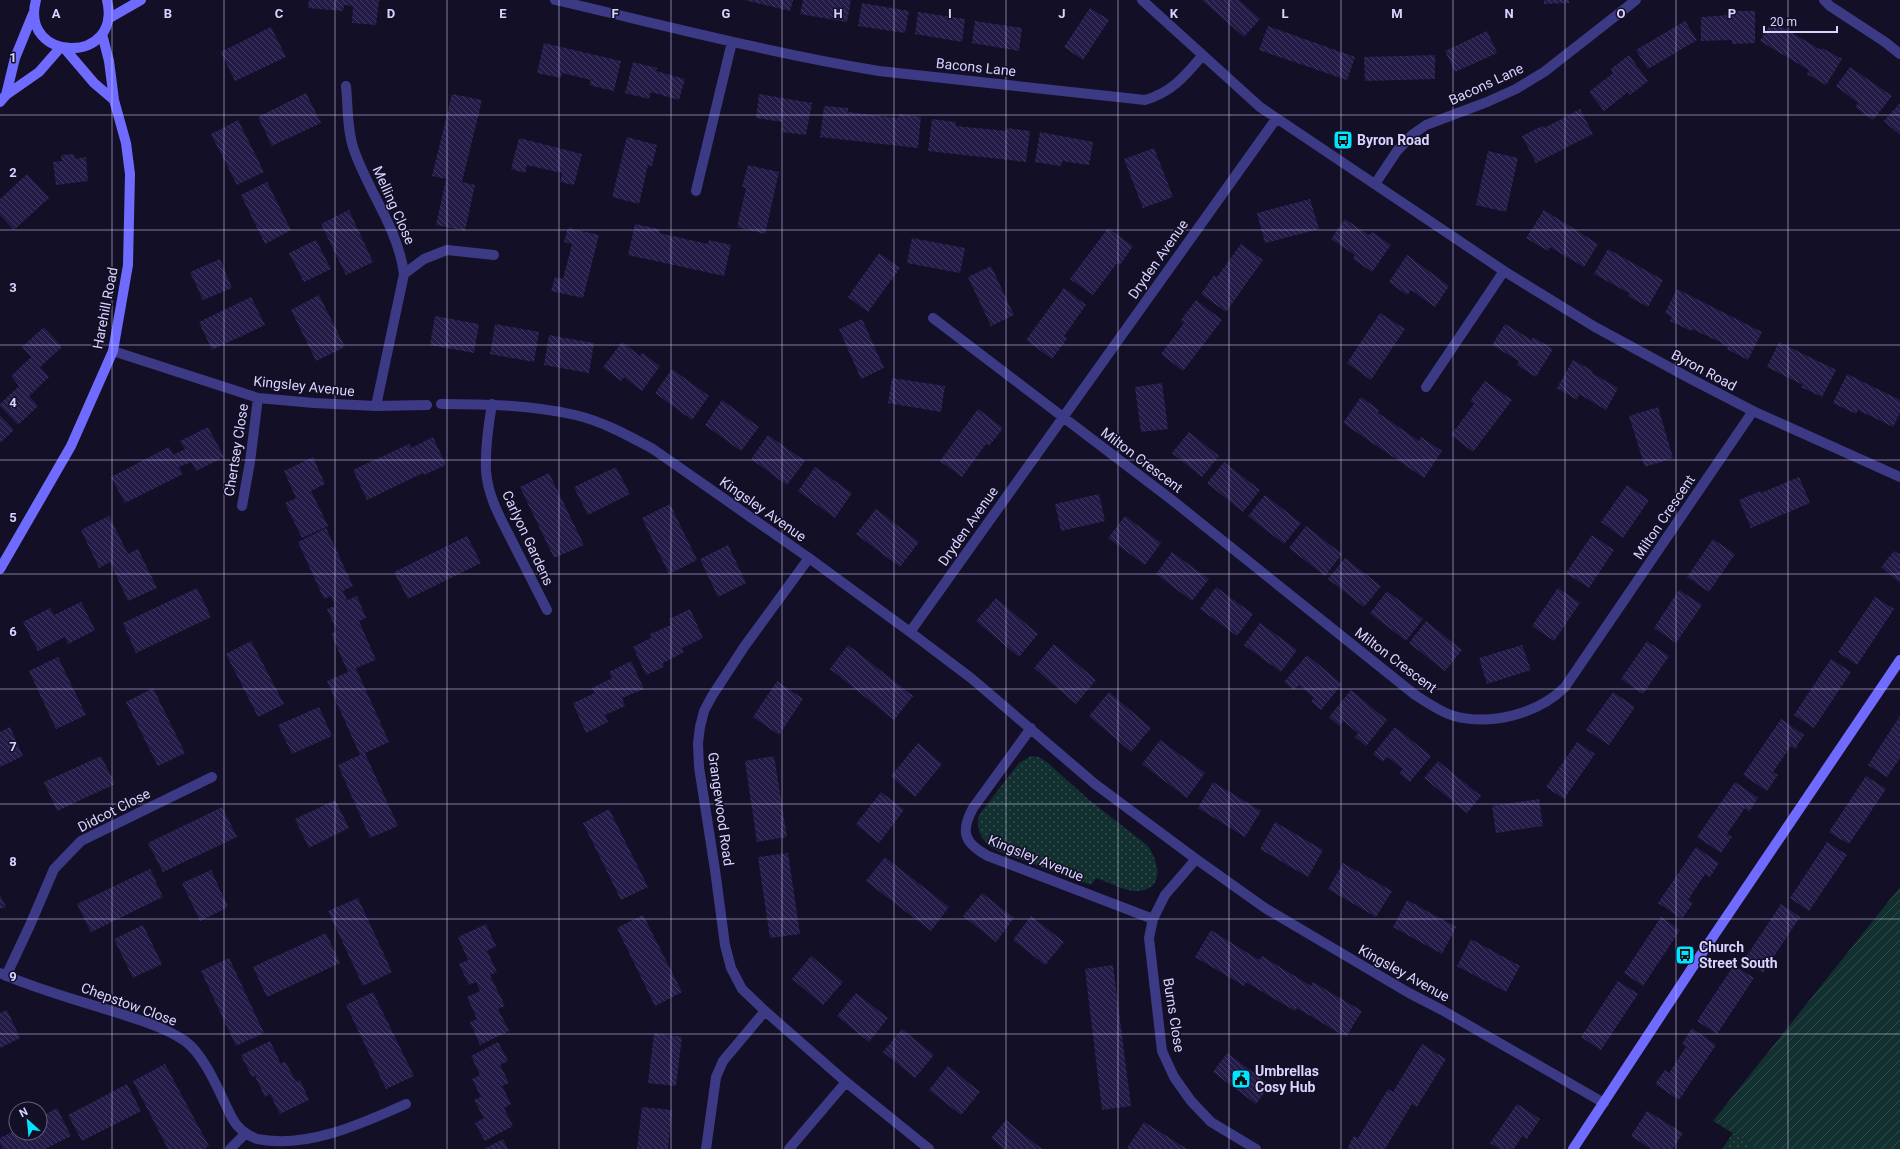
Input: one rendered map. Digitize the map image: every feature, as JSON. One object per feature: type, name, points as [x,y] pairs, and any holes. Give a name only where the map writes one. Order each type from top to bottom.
[{"type":"street","points":[[3,98],[15,58],[34,12],[36,0]]},
{"type":"street","points":[[3,98],[39,72],[63,48],[82,48],[90,45],[102,34],[108,20],[109,8],[107,0]]},
{"type":"street","points":[[108,20],[141,0]]},
{"type":"street","name":"Bacons Lane","points":[[555,0],[732,42],[836,64],[879,71],[1145,100],[1161,95],[1176,83],[1202,56]]},
{"type":"street","name":"Byron Road","points":[[1142,0],[1202,56],[1260,107],[1276,119],[1504,271],[1595,327],[1752,411],[1900,477]]},
{"type":"street","name":"Bacons Lane","points":[[1375,184],[1397,151],[1413,134],[1426,125],[1487,102],[1516,89],[1544,72],[1636,0]]},
{"type":"street","points":[[1824,0],[1830,6],[1885,42],[1900,54]]},
{"type":"street","points":[[34,12],[36,24],[42,34],[50,42],[63,48],[94,83],[114,100]]},
{"type":"street","name":"Harehill Road","points":[[0,568],[71,446],[113,350],[128,265],[130,174],[126,143],[114,100],[112,75],[102,34]]},
{"type":"street","points":[[696,191],[732,42]]},
{"type":"street","name":"Melling Close","points":[[346,86],[354,149],[396,239],[402,255],[404,274],[376,406]]},
{"type":"street","name":"Dryden Avenue","points":[[910,632],[1276,119]]},
{"type":"street","points":[[404,274],[424,259],[447,250],[494,255]]},
{"type":"street","points":[[1426,387],[1504,271]]},
{"type":"street","points":[[933,318],[1062,417]]},
{"type":"street","name":"Kingsley Avenue","points":[[113,350],[258,398],[314,403],[376,406],[427,405]]},
{"type":"street","name":"Chertsey Close","points":[[242,506],[250,462],[258,398]]},
{"type":"street","name":"Kingsley Avenue","points":[[441,404],[492,404],[576,415],[628,435],[653,450],[809,558],[910,632],[971,678],[1095,784],[1265,908],[1409,993],[1442,1010],[1604,1104]]},
{"type":"street","name":"Carlyon Gardens","points":[[492,404],[487,432],[486,452],[486,472],[490,493],[497,512],[547,610]]},
{"type":"street","name":"Milton Crescent","points":[[1062,417],[1172,500],[1414,694],[1453,716],[1484,720],[1506,717],[1528,710],[1556,696],[1565,687],[1752,411]]},
{"type":"street","name":"Grangewood Road","points":[[809,558],[744,647],[704,711],[698,743],[699,767],[716,870],[725,945],[730,968],[742,989],[846,1082],[929,1149]]},
{"type":"street","points":[[1573,1149],[1900,660]]},
{"type":"street","name":"Kingsley Avenue","points":[[1031,728],[973,808],[966,822],[965,836],[974,848],[988,856],[1153,919]]},
{"type":"street","name":"Didcot Close","points":[[3,974],[30,925],[54,869],[81,841],[212,777]]},
{"type":"street","points":[[1153,919],[1165,895],[1196,859]]},
{"type":"street","name":"Burns Close","points":[[1153,919],[1148,938],[1162,1051],[1174,1077],[1191,1101],[1211,1122],[1256,1149]]},
{"type":"street","name":"Chepstow Close","points":[[3,974],[143,1021],[171,1033],[186,1042],[198,1055],[223,1097],[233,1120],[245,1134],[269,1144],[302,1145],[330,1138],[406,1104]]},
{"type":"street","points":[[706,1149],[716,1077],[724,1061],[765,1011]]},
{"type":"street","points":[[789,1149],[846,1082]]},
{"type":"street","points":[[230,1149],[245,1134]]},
{"type":"green space","points":[[1031,756],[1039,757],[1048,763],[1088,799],[1148,846],[1157,868],[1155,882],[1151,886],[1145,890],[1131,891],[1096,878],[1091,885],[1000,852],[985,841],[978,828],[979,815],[1019,763]]},
{"type":"green space","points":[[1900,887],[1900,1149],[1759,1149],[1713,1121]]},
{"type":"green space","points":[[1733,1133],[1759,1149],[1722,1149]]},
{"type":"building","points":[[309,0],[379,0],[376,25],[352,23],[353,6],[344,5],[343,11],[308,8]]},
{"type":"building","points":[[744,0],[793,0],[790,11]]},
{"type":"building","points":[[803,0],[851,0],[847,22],[800,14]]},
{"type":"building","points":[[1202,0],[1239,0],[1260,19],[1244,37]]},
{"type":"building","points":[[1544,0],[1569,0],[1569,3],[1544,4]]},
{"type":"building","points":[[862,3],[909,11],[905,33],[858,26]]},
{"type":"building","points":[[1090,8],[1109,20],[1083,60],[1064,47]]},
{"type":"building","points":[[1732,11],[1755,11],[1755,43],[1732,44],[1732,40],[1701,41],[1701,17],[1731,15]]},
{"type":"building","points":[[918,12],[965,19],[962,42],[915,34]]},
{"type":"building","points":[[975,21],[1022,28],[1019,51],[972,43]]},
{"type":"building","points":[[1685,21],[1697,40],[1648,69],[1636,50]]},
{"type":"building","points":[[1772,21],[1821,50],[1822,48],[1842,59],[1826,85],[1807,74],[1809,70],[1760,41]]},
{"type":"building","points":[[1268,26],[1355,57],[1347,80],[1259,50]]},
{"type":"building","points":[[271,27],[286,57],[235,81],[221,52]]},
{"type":"building","points":[[1487,31],[1497,53],[1455,72],[1445,51]]},
{"type":"building","points":[[544,43],[621,61],[614,91],[589,85],[591,80],[562,73],[561,78],[537,73]]},
{"type":"building","points":[[1435,55],[1435,79],[1365,81],[1364,57]]},
{"type":"building","points":[[1629,55],[1648,81],[1630,95],[1628,92],[1604,111],[1589,92],[1613,73],[1611,69]]},
{"type":"building","points":[[633,62],[657,68],[656,71],[685,79],[679,100],[651,92],[649,99],[625,93]]},
{"type":"building","points":[[1850,67],[1892,96],[1873,120],[1855,107],[1858,103],[1836,86]]},
{"type":"building","points":[[306,93],[321,123],[272,146],[258,117]]},
{"type":"building","points":[[452,94],[482,100],[462,182],[475,185],[465,231],[436,225],[446,179],[432,176]]},
{"type":"building","points":[[759,94],[812,103],[806,135],[782,132],[783,122],[756,118]]},
{"type":"building","points":[[1900,103],[1900,135],[1884,121]]},
{"type":"building","points":[[824,106],[848,108],[848,112],[898,118],[899,114],[921,117],[918,148],[820,137]]},
{"type":"building","points":[[1580,109],[1593,134],[1536,163],[1522,136],[1542,126],[1544,128]]},
{"type":"building","points":[[932,119],[956,122],[956,126],[1006,131],[1007,128],[1030,131],[1026,162],[928,151]]},
{"type":"building","points":[[238,120],[264,172],[237,185],[211,134]]},
{"type":"building","points":[[1040,132],[1093,142],[1089,165],[1062,161],[1061,166],[1035,162]]},
{"type":"building","points":[[627,137],[657,145],[652,166],[648,165],[639,204],[612,197]]},
{"type":"building","points":[[519,138],[582,154],[574,185],[560,182],[562,173],[527,165],[525,173],[511,169]]},
{"type":"building","points":[[1154,148],[1173,197],[1143,208],[1124,159]]},
{"type":"building","points":[[1488,151],[1518,158],[1506,212],[1476,205]]},
{"type":"building","points":[[74,154],[75,159],[86,157],[88,181],[56,185],[53,162],[62,161],[61,155]]},
{"type":"building","points":[[748,165],[779,172],[765,234],[737,227],[746,188],[742,187]]},
{"type":"building","points":[[27,174],[49,198],[14,230],[0,215],[0,199]]},
{"type":"building","points":[[267,182],[291,230],[265,244],[241,195]]},
{"type":"building","points":[[1310,199],[1319,229],[1265,243],[1257,213]]},
{"type":"building","points":[[349,210],[373,262],[346,275],[321,224]]},
{"type":"building","points":[[1544,210],[1598,244],[1584,267],[1550,247],[1548,251],[1526,238]]},
{"type":"building","points":[[1345,219],[1369,235],[1372,232],[1391,245],[1372,272],[1353,259],[1355,255],[1331,239]]},
{"type":"building","points":[[635,224],[659,229],[659,233],[708,244],[709,240],[731,245],[724,276],[628,255]]},
{"type":"building","points":[[568,228],[599,235],[583,298],[551,291],[555,277],[563,279],[572,244],[564,242]]},
{"type":"building","points":[[1108,228],[1133,246],[1120,265],[1117,263],[1093,295],[1070,279]]},
{"type":"building","points":[[912,238],[965,248],[960,273],[907,263]]},
{"type":"building","points":[[316,240],[331,269],[304,282],[289,253]]},
{"type":"building","points":[[1241,244],[1263,260],[1226,312],[1201,294],[1214,275],[1217,277]]},
{"type":"building","points":[[1608,249],[1663,280],[1648,307],[1628,296],[1629,293],[1594,274]]},
{"type":"building","points":[[879,253],[900,268],[868,312],[848,297]]},
{"type":"building","points":[[1407,255],[1449,286],[1435,307],[1411,290],[1407,295],[1389,282]]},
{"type":"building","points":[[220,259],[232,288],[203,300],[190,272]]},
{"type":"building","points":[[991,266],[1014,315],[991,326],[968,277]]},
{"type":"building","points":[[1064,288],[1086,305],[1064,336],[1067,339],[1052,359],[1026,340]]},
{"type":"building","points":[[1677,289],[1762,332],[1748,360],[1727,349],[1728,347],[1720,342],[1670,321],[1672,317],[1665,313]]},
{"type":"building","points":[[319,295],[345,347],[316,361],[291,310]]},
{"type":"building","points":[[251,297],[265,325],[212,350],[199,322]]},
{"type":"building","points":[[1196,300],[1222,320],[1183,371],[1161,354],[1184,323],[1181,320]]},
{"type":"building","points":[[1380,313],[1405,329],[1371,380],[1347,363]]},
{"type":"building","points":[[435,316],[479,324],[474,353],[430,345]]},
{"type":"building","points":[[862,319],[884,368],[861,379],[839,329]]},
{"type":"building","points":[[495,324],[539,332],[534,362],[490,354]]},
{"type":"building","points":[[1505,324],[1532,340],[1533,337],[1553,349],[1536,377],[1517,365],[1519,361],[1492,345]]},
{"type":"building","points":[[44,327],[62,347],[40,367],[49,377],[29,396],[38,406],[18,425],[0,406],[0,404],[19,386],[11,376],[31,357],[22,347]]},
{"type":"building","points":[[549,335],[594,343],[589,373],[544,365]]},
{"type":"building","points":[[622,342],[640,356],[642,353],[660,366],[642,391],[624,377],[621,381],[603,367]]},
{"type":"building","points":[[1779,342],[1836,370],[1822,397],[1801,387],[1803,385],[1767,367]]},
{"type":"building","points":[[1573,360],[1593,371],[1592,373],[1618,388],[1606,410],[1579,394],[1577,400],[1557,388]]},
{"type":"building","points":[[672,369],[709,396],[692,420],[655,393]]},
{"type":"building","points":[[1847,374],[1900,400],[1900,413],[1893,427],[1858,410],[1856,414],[1833,403]]},
{"type":"building","points":[[892,378],[945,386],[941,412],[888,403]]},
{"type":"building","points":[[1485,381],[1512,400],[1473,452],[1451,435],[1474,404],[1470,401]]},
{"type":"building","points":[[1162,383],[1168,429],[1141,432],[1135,387]]},
{"type":"building","points":[[1361,397],[1379,410],[1378,413],[1419,441],[1421,437],[1442,451],[1424,478],[1343,423]]},
{"type":"building","points":[[722,400],[759,427],[741,451],[705,425]]},
{"type":"building","points":[[1658,407],[1673,458],[1645,467],[1629,416]]},
{"type":"building","points":[[978,409],[1003,428],[989,446],[986,444],[962,477],[940,461]]},
{"type":"building","points":[[0,415],[14,430],[0,443]]},
{"type":"building","points":[[208,427],[224,457],[196,471],[191,462],[179,467],[183,474],[125,503],[111,477],[169,447],[173,455],[185,449],[180,441]]},
{"type":"building","points":[[1189,432],[1219,456],[1202,477],[1172,453]]},
{"type":"building","points":[[768,435],[805,461],[787,485],[751,459]]},
{"type":"building","points":[[433,437],[446,465],[424,475],[423,473],[367,500],[353,470],[409,444],[411,448]]},
{"type":"building","points":[[313,457],[325,484],[311,491],[328,526],[302,538],[285,503],[296,498],[284,471]]},
{"type":"building","points":[[1224,462],[1260,490],[1243,512],[1207,483]]},
{"type":"building","points":[[616,467],[630,494],[588,515],[574,487]]},
{"type":"building","points":[[815,467],[852,493],[835,518],[798,491]]},
{"type":"building","points":[[549,473],[584,545],[554,558],[520,487]]},
{"type":"building","points":[[1799,477],[1810,503],[1751,528],[1739,500],[1760,491],[1761,493]]},
{"type":"building","points":[[1627,485],[1649,500],[1623,538],[1601,522]]},
{"type":"building","points":[[1099,494],[1105,521],[1061,531],[1055,504]]},
{"type":"building","points":[[1265,495],[1301,523],[1284,544],[1248,516]]},
{"type":"building","points":[[670,504],[697,560],[669,574],[642,518]]},
{"type":"building","points":[[876,509],[919,542],[900,567],[856,534]]},
{"type":"building","points":[[109,516],[128,554],[138,549],[157,588],[128,601],[110,562],[99,568],[81,530]]},
{"type":"building","points":[[1125,516],[1161,543],[1145,565],[1108,538]]},
{"type":"building","points":[[1306,526],[1342,554],[1325,576],[1289,548]]},
{"type":"building","points":[[326,528],[353,586],[343,591],[347,600],[357,596],[366,618],[359,621],[376,660],[356,668],[389,742],[365,753],[398,826],[370,838],[338,765],[360,755],[327,681],[348,672],[331,634],[337,631],[327,609],[335,606],[331,596],[324,599],[298,542]]},
{"type":"building","points":[[1592,535],[1614,550],[1589,588],[1566,573]]},
{"type":"building","points":[[467,536],[481,563],[408,599],[394,572]]},
{"type":"building","points":[[1713,539],[1735,554],[1709,592],[1687,577]]},
{"type":"building","points":[[728,545],[746,583],[718,597],[700,559]]},
{"type":"building","points":[[1894,551],[1899,554],[1900,553],[1900,583],[1881,567]]},
{"type":"building","points":[[1172,552],[1209,579],[1192,601],[1156,574]]},
{"type":"building","points":[[1345,558],[1381,586],[1364,607],[1328,579]]},
{"type":"building","points":[[1216,587],[1253,614],[1237,636],[1200,609]]},
{"type":"building","points":[[197,588],[211,617],[136,653],[123,623]]},
{"type":"building","points":[[1558,588],[1580,603],[1554,641],[1532,626]]},
{"type":"building","points":[[1679,590],[1702,605],[1676,643],[1654,628]]},
{"type":"building","points":[[1387,591],[1423,619],[1406,641],[1370,613]]},
{"type":"building","points":[[1875,597],[1894,609],[1857,665],[1838,652]]},
{"type":"building","points":[[996,598],[1038,634],[1019,657],[976,621]]},
{"type":"building","points":[[81,602],[95,630],[68,644],[65,637],[38,651],[23,622],[50,608],[54,615]]},
{"type":"building","points":[[690,609],[703,638],[682,648],[684,652],[663,663],[664,667],[646,675],[633,647],[651,638],[650,634],[671,625],[669,619]]},
{"type":"building","points":[[1426,621],[1462,650],[1445,671],[1409,643]]},
{"type":"building","points":[[1260,623],[1297,650],[1281,672],[1244,645]]},
{"type":"building","points":[[251,641],[284,704],[258,717],[226,654]]},
{"type":"building","points":[[1647,641],[1669,656],[1643,694],[1621,679]]},
{"type":"building","points":[[1054,644],[1096,680],[1076,704],[1034,668]]},
{"type":"building","points":[[848,645],[913,696],[894,720],[830,669]]},
{"type":"building","points":[[1522,645],[1531,670],[1487,684],[1479,658]]},
{"type":"building","points":[[1307,655],[1342,684],[1321,710],[1311,701],[1314,698],[1299,685],[1294,690],[1284,682]]},
{"type":"building","points":[[58,657],[86,715],[56,729],[29,671]]},
{"type":"building","points":[[1831,659],[1851,672],[1814,728],[1794,715]]},
{"type":"building","points":[[631,661],[644,689],[622,698],[625,706],[605,715],[608,722],[586,733],[573,703],[595,693],[592,688],[612,678],[609,672]]},
{"type":"building","points":[[777,681],[803,699],[779,735],[753,717]]},
{"type":"building","points":[[153,688],[185,753],[158,766],[126,702]]},
{"type":"building","points":[[1351,690],[1387,720],[1366,746],[1355,737],[1358,733],[1343,721],[1339,726],[1329,717]]},
{"type":"building","points":[[1109,692],[1151,728],[1131,752],[1089,716]]},
{"type":"building","points":[[1613,692],[1635,707],[1609,745],[1586,730]]},
{"type":"building","points":[[319,707],[332,736],[292,754],[278,725]]},
{"type":"building","points":[[1900,716],[1900,758],[1887,777],[1868,765]]},
{"type":"building","points":[[1781,719],[1804,735],[1795,749],[1791,746],[1773,772],[1778,775],[1767,791],[1743,775]]},
{"type":"building","points":[[10,727],[23,756],[0,767],[0,732]]},
{"type":"building","points":[[1395,727],[1431,756],[1410,782],[1399,773],[1403,769],[1387,757],[1383,762],[1373,754]]},
{"type":"building","points":[[1160,740],[1205,773],[1187,798],[1142,764]]},
{"type":"building","points":[[1577,742],[1595,754],[1564,799],[1546,787]]},
{"type":"building","points":[[918,743],[942,764],[915,797],[891,776]]},
{"type":"building","points":[[101,756],[115,784],[57,811],[44,782]]},
{"type":"building","points":[[774,756],[787,837],[757,842],[745,761]]},
{"type":"building","points":[[1438,761],[1481,796],[1467,813],[1424,778]]},
{"type":"building","points":[[1866,776],[1886,789],[1849,844],[1829,832]]},
{"type":"building","points":[[1213,782],[1261,811],[1245,837],[1198,808]]},
{"type":"building","points":[[1735,782],[1758,798],[1749,812],[1745,808],[1727,834],[1732,837],[1721,853],[1697,837]]},
{"type":"building","points":[[881,792],[904,810],[879,843],[856,824]]},
{"type":"building","points":[[1539,799],[1543,826],[1496,833],[1492,806]]},
{"type":"building","points":[[335,800],[349,828],[309,848],[295,819]]},
{"type":"building","points":[[222,807],[237,837],[163,872],[148,843]]},
{"type":"building","points":[[609,809],[648,887],[621,900],[583,823]]},
{"type":"building","points":[[1275,822],[1323,850],[1308,877],[1260,849]]},
{"type":"building","points":[[1827,842],[1847,855],[1809,911],[1790,898]]},
{"type":"building","points":[[1696,847],[1719,863],[1710,877],[1705,874],[1688,900],[1693,903],[1682,919],[1658,903]]},
{"type":"building","points":[[788,853],[800,934],[770,938],[758,857]]},
{"type":"building","points":[[885,857],[949,907],[931,931],[866,881]]},
{"type":"building","points":[[1343,863],[1392,891],[1376,917],[1328,889]]},
{"type":"building","points":[[150,869],[163,897],[91,932],[77,904]]},
{"type":"building","points":[[211,870],[228,907],[200,921],[182,883]]},
{"type":"building","points":[[982,893],[1014,918],[996,942],[963,916]]},
{"type":"building","points":[[0,895],[6,907],[0,909]]},
{"type":"building","points":[[358,898],[392,972],[363,986],[328,911]]},
{"type":"building","points":[[1407,900],[1456,927],[1442,954],[1393,927]]},
{"type":"building","points":[[1781,904],[1800,917],[1763,973],[1744,960]]},
{"type":"building","points":[[643,915],[682,992],[655,1006],[617,928]]},
{"type":"building","points":[[1031,916],[1064,942],[1045,965],[1013,940]]},
{"type":"building","points":[[1661,917],[1680,930],[1643,986],[1624,973]]},
{"type":"building","points":[[486,924],[496,946],[487,951],[497,972],[490,975],[505,1006],[498,1009],[509,1031],[480,1045],[470,1022],[477,1019],[467,997],[480,991],[476,982],[469,985],[459,964],[468,960],[458,937]]},
{"type":"building","points":[[143,925],[162,964],[133,978],[114,939]]},
{"type":"building","points":[[1211,930],[1259,960],[1262,956],[1311,986],[1313,982],[1362,1011],[1346,1037],[1297,1008],[1295,1011],[1246,982],[1244,986],[1195,957]]},
{"type":"building","points":[[326,933],[340,963],[267,997],[253,967]]},
{"type":"building","points":[[1471,939],[1520,966],[1506,992],[1457,966]]},
{"type":"building","points":[[811,956],[843,982],[823,1005],[792,979]]},
{"type":"building","points":[[229,958],[264,1033],[236,1046],[201,971]]},
{"type":"building","points":[[1113,965],[1131,1106],[1102,1110],[1085,969]]},
{"type":"building","points":[[1734,965],[1754,978],[1717,1034],[1697,1021]]},
{"type":"building","points":[[1618,981],[1638,994],[1601,1050],[1581,1037]]},
{"type":"building","points":[[373,992],[414,1076],[386,1089],[346,1005]]},
{"type":"building","points":[[856,993],[888,1018],[869,1042],[837,1016]]},
{"type":"building","points":[[7,1010],[20,1038],[0,1048],[0,1013]]},
{"type":"building","points":[[1692,1028],[1716,1045],[1679,1100],[1655,1084],[1665,1070],[1669,1073],[1686,1047],[1682,1044]]},
{"type":"building","points":[[902,1029],[934,1055],[915,1078],[883,1052]]},
{"type":"building","points":[[654,1033],[682,1037],[676,1086],[648,1083]]},
{"type":"building","points":[[270,1041],[281,1064],[285,1061],[296,1082],[300,1080],[309,1100],[280,1114],[270,1094],[265,1097],[255,1076],[252,1077],[241,1055]]},
{"type":"building","points":[[498,1042],[508,1061],[500,1065],[509,1083],[502,1086],[511,1104],[504,1108],[513,1126],[485,1141],[475,1123],[484,1118],[474,1100],[481,1097],[472,1079],[480,1075],[471,1056]]},
{"type":"building","points":[[1422,1044],[1446,1059],[1417,1107],[1412,1104],[1385,1149],[1347,1149],[1354,1136],[1358,1138],[1388,1089],[1393,1092]]},
{"type":"building","name":"Umbrellas Cosy Hub","points":[[1227,1053],[1270,1085],[1256,1104],[1213,1072]]},
{"type":"building","points":[[165,1064],[209,1146],[204,1149],[168,1149],[133,1081]]},
{"type":"building","points":[[948,1066],[980,1092],[961,1115],[929,1090]]},
{"type":"building","points":[[127,1084],[141,1111],[82,1141],[68,1115]]},
{"type":"building","points":[[1517,1104],[1540,1119],[1527,1139],[1522,1136],[1514,1149],[1500,1149],[1490,1143]]},
{"type":"building","points":[[642,1107],[672,1110],[668,1149],[637,1149]]},
{"type":"building","points":[[57,1108],[71,1136],[45,1149],[3,1149],[0,1144],[0,1138],[8,1134],[8,1141],[48,1141],[48,1113]]},
{"type":"building","points":[[1647,1111],[1683,1133],[1673,1149],[1651,1149],[1631,1136]]},
{"type":"building","points":[[1006,1120],[1042,1149],[1004,1149],[991,1138]]},
{"type":"building","points":[[1144,1122],[1187,1149],[1127,1148]]},
{"type":"building","points":[[503,1139],[508,1149],[484,1149]]},
{"type":"place","name":"Byron Road","points":[[1343,140]]},
{"type":"place","name":"Church Street South","points":[[1685,955]]},
{"type":"place","name":"Umbrellas Cosy Hub","points":[[1241,1079]]}]
